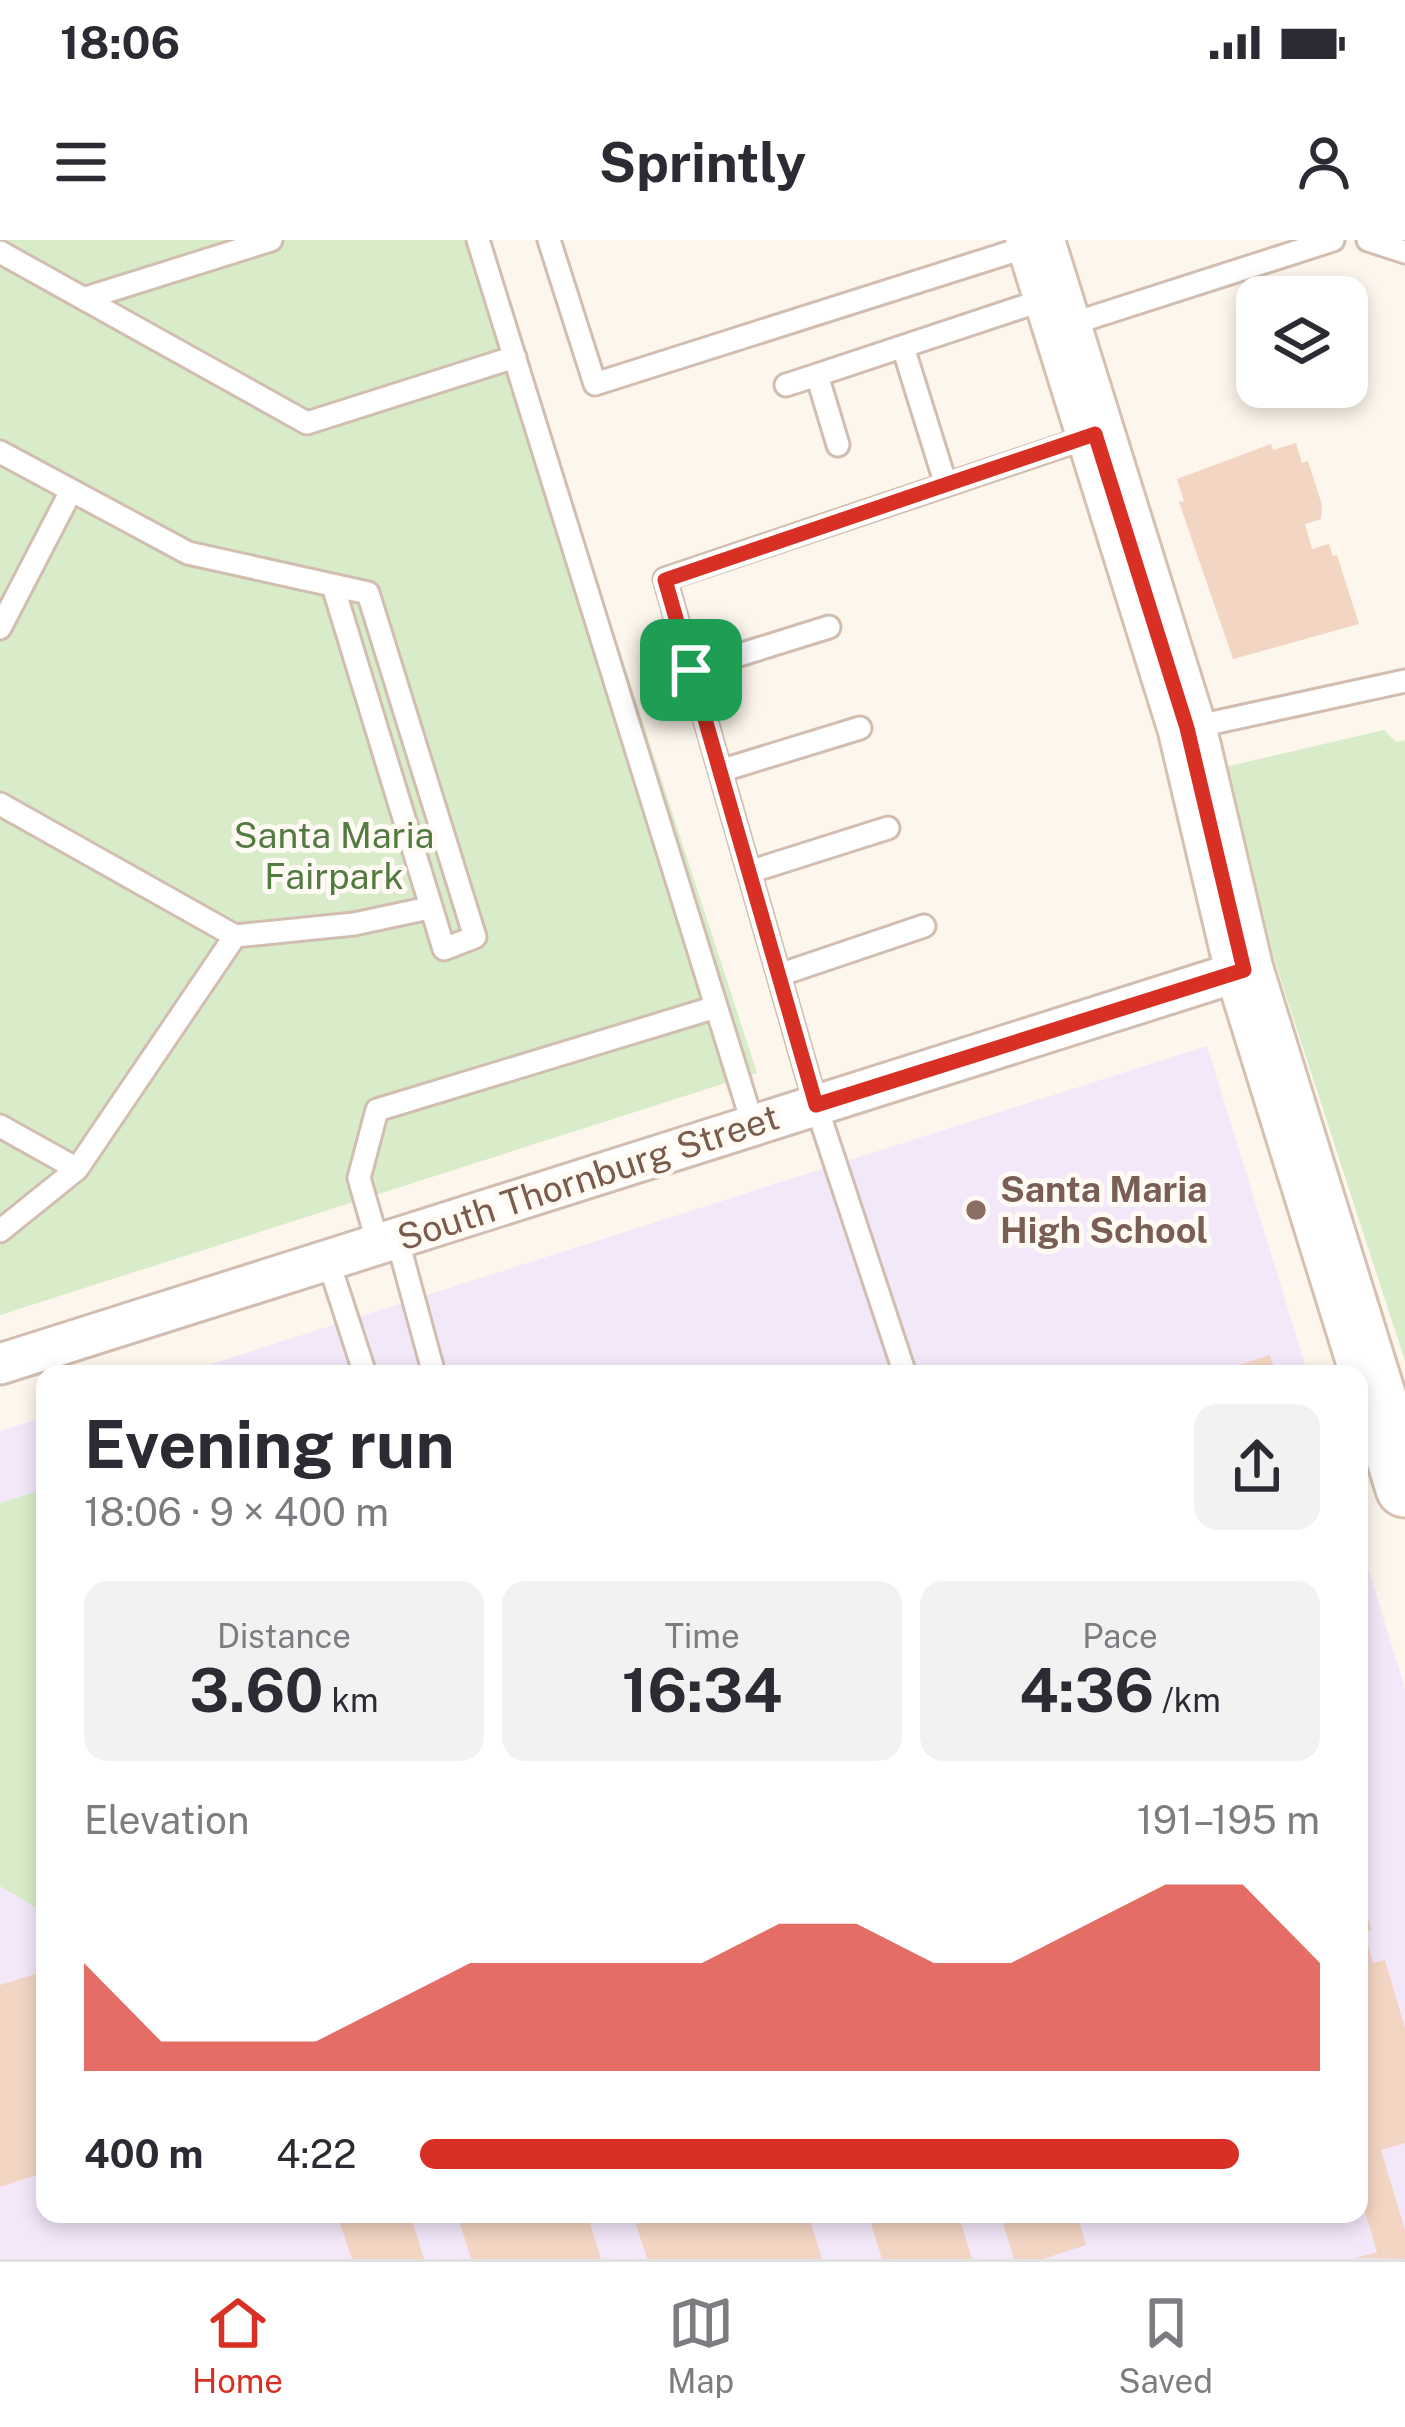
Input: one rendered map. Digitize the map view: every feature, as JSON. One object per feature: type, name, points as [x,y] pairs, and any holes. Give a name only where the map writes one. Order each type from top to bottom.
[{"type":"street","points":[[1036,242],[1187,728],[1244,970],[1402,1471]]},
{"type":"street","name":"South Thornburg Street","points":[[0,1364],[1244,970]]},
{"type":"lane","points":[[86,298],[271,240]]},
{"type":"lane","points":[[478,240],[753,1125]]},
{"type":"lane","points":[[549,240],[595,384],[1036,242]]},
{"type":"lane","points":[[786,386],[903,347],[1333,240]]},
{"type":"lane","points":[[1367,240],[1405,252]]},
{"type":"lane","points":[[0,252],[308,423],[515,357]]},
{"type":"lane","points":[[903,347],[946,485]]},
{"type":"lane","points":[[817,376],[838,445]]},
{"type":"lane","points":[[901,1365],[816,1105],[665,580],[1095,434]]},
{"type":"lane","points":[[1,456],[188,554],[368,593],[475,937],[444,950],[333,586]]},
{"type":"lane","points":[[0,628],[71,491]]},
{"type":"lane","points":[[691,670],[829,627]]},
{"type":"lane","points":[[1187,728],[1405,681]]},
{"type":"lane","points":[[721,771],[860,728]]},
{"type":"lane","points":[[4,814],[235,936],[355,924],[430,908]]},
{"type":"lane","points":[[749,872],[888,828]]},
{"type":"lane","points":[[779,975],[924,926]]},
{"type":"lane","points":[[0,1231],[76,1168],[235,936]]},
{"type":"lane","points":[[427,1365],[422,1316],[359,1178],[377,1110],[716,1007]]},
{"type":"lane","points":[[0,1126],[76,1168]]},
{"type":"lane","points":[[328,1260],[362,1365]]},
{"type":"shaded area","name":"Santa Maria High School","points":[[1207,1046],[1305,1365],[208,1365]]},
{"type":"shaded area","points":[[36,1420],[36,2223],[1368,2223],[1368,1568],[1405,1688],[1405,2259],[0,2259],[0,1431]]},
{"type":"green space","name":"Santa Maria Fairpark","points":[[0,240],[486,240],[757,1073],[0,1315]]},
{"type":"green space","points":[[1384,730],[1396,742],[1405,740],[1405,1361],[1275,962],[1225,767]]},
{"type":"green space","points":[[36,1492],[36,1908],[0,1886],[0,1503]]},
{"type":"building","points":[[1296,443],[1302,463],[1308,461],[1322,505],[1321,519],[1305,524],[1312,549],[1329,544],[1333,556],[1337,555],[1359,624],[1233,659],[1179,502],[1184,501],[1177,479],[1271,444],[1273,450]]},
{"type":"building","points":[[1270,1355],[1273,1365],[1239,1365]]},
{"type":"building","points":[[1368,1946],[1373,1963],[1385,1960],[1405,2028],[1405,2143],[1381,2150],[1405,2230],[1405,2259],[1356,2258],[1377,2252],[1368,2222]]},
{"type":"building","points":[[36,1974],[36,2175],[0,2187],[0,1985]]},
{"type":"building","points":[[340,2223],[413,2223],[424,2259],[352,2259]]},
{"type":"building","points":[[460,2223],[590,2223],[601,2259],[471,2259]]},
{"type":"building","points":[[811,2223],[822,2259],[647,2259],[636,2224]]},
{"type":"building","points":[[871,2223],[961,2223],[972,2259],[882,2259]]},
{"type":"building","points":[[1003,2223],[1080,2223],[1086,2245],[1043,2259],[1014,2259]]},
{"type":"place","name":"Santa Maria High School","points":[[976,1210]]},
{"type":"route","points":[[1095,434],[1187,728],[1244,970],[816,1105],[691,670],[665,580],[1095,434]]}]
